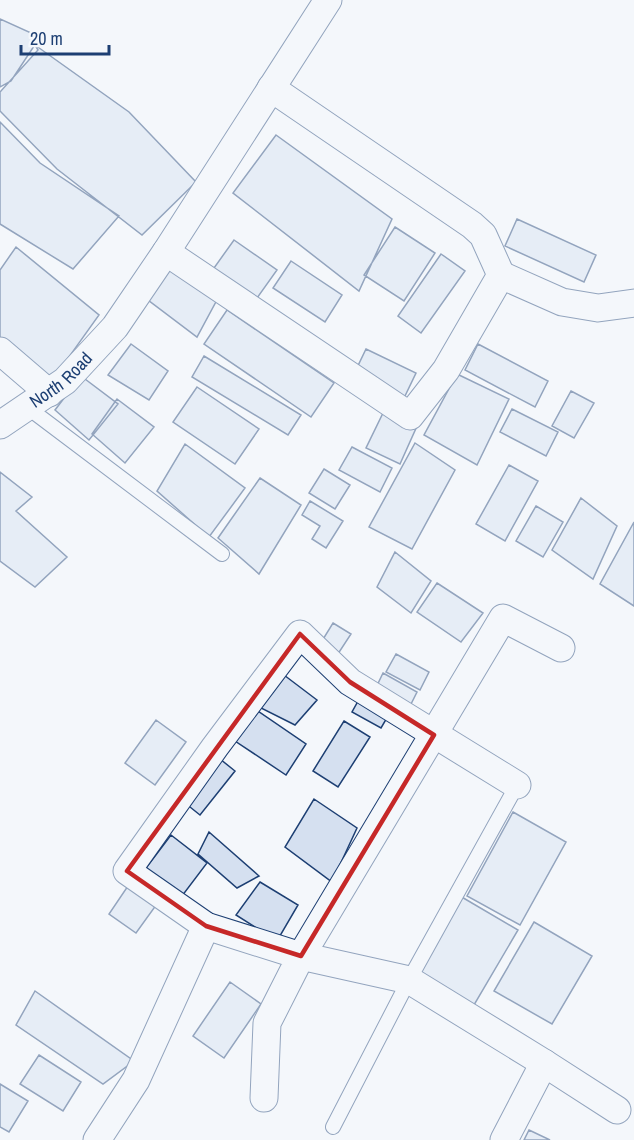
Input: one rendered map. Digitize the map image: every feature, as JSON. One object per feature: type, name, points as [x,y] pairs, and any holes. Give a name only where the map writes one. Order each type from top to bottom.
[{"type":"street","name":"North Road","points":[[0,425],[65,381],[115,327],[271,88],[322,2]]},
{"type":"street","points":[[271,88],[472,225],[483,235],[501,274],[562,302],[598,308],[634,303]]},
{"type":"street","points":[[166,252],[410,416],[446,370],[501,274]]},
{"type":"street","points":[[0,351],[38,400]]},
{"type":"street","points":[[264,1098],[267,1023],[302,956],[503,618],[561,648]]},
{"type":"street","points":[[517,785],[350,682],[300,634],[215,747],[127,871],[206,926],[302,956],[409,980],[618,1110]]},
{"type":"street","points":[[97,1140],[136,1080],[206,926]]},
{"type":"street","points":[[504,1140],[544,1063]]},
{"type":"lane","points":[[38,400],[222,554]]},
{"type":"lane","points":[[333,1127],[409,980],[517,785]]},
{"type":"highlighted area","points":[[300,634],[350,682],[434,735],[301,956],[206,926],[127,871]]},
{"type":"building","points":[[0,19],[40,37],[11,81],[0,87]]},
{"type":"building","points":[[35,45],[129,112],[196,182],[142,235],[57,169],[0,111],[0,92],[38,50]]},
{"type":"building","points":[[0,122],[40,163],[119,216],[73,269],[0,224]]},
{"type":"building","points":[[276,135],[392,219],[359,291],[233,193]]},
{"type":"building","points":[[517,219],[596,255],[584,282],[505,246]]},
{"type":"building","points":[[395,227],[435,253],[404,301],[364,275]]},
{"type":"building","points":[[234,240],[277,270],[252,305],[209,275]]},
{"type":"building","points":[[16,247],[99,315],[49,385],[0,341],[0,270]]},
{"type":"building","points":[[441,254],[465,271],[421,333],[398,316]]},
{"type":"building","points":[[291,261],[342,295],[325,322],[273,288]]},
{"type":"building","points":[[173,265],[218,298],[197,337],[148,300]]},
{"type":"building","points":[[227,310],[334,383],[311,417],[204,344]]},
{"type":"building","points":[[131,344],[168,371],[149,400],[108,375]]},
{"type":"building","points":[[478,344],[548,381],[535,407],[465,370]]},
{"type":"building","points":[[366,349],[416,373],[404,398],[354,374]]},
{"type":"building","points":[[204,356],[301,415],[288,435],[192,377]]},
{"type":"building","points":[[457,374],[509,399],[477,465],[424,435]]},
{"type":"building","points":[[81,376],[118,404],[89,440],[55,410]]},
{"type":"building","points":[[197,387],[259,429],[235,464],[173,422]]},
{"type":"building","points":[[571,391],[594,403],[574,438],[552,426]]},
{"type":"building","points":[[117,399],[154,427],[125,463],[92,434]]},
{"type":"building","points":[[512,409],[558,432],[546,456],[500,432]]},
{"type":"building","points":[[384,411],[417,426],[400,464],[366,448]]},
{"type":"building","points":[[415,443],[455,470],[412,549],[369,527]]},
{"type":"building","points":[[185,444],[245,488],[209,537],[157,491]]},
{"type":"building","points":[[352,447],[392,468],[380,492],[339,470]]},
{"type":"building","points":[[509,465],[538,481],[505,541],[476,524]]},
{"type":"building","points":[[324,469],[350,485],[335,509],[309,493]]},
{"type":"building","points":[[0,472],[32,497],[16,511],[67,557],[35,587],[0,561]]},
{"type":"building","points":[[260,478],[301,505],[259,574],[218,538]]},
{"type":"building","points":[[581,498],[617,526],[593,579],[552,550]]},
{"type":"building","points":[[310,501],[343,521],[326,548],[312,539],[320,526],[302,515]]},
{"type":"building","points":[[536,506],[563,522],[543,557],[516,541]]},
{"type":"building","points":[[634,522],[634,606],[600,584]]},
{"type":"building","points":[[395,552],[431,581],[411,613],[377,587]]},
{"type":"building","points":[[437,583],[483,613],[461,642],[417,612]]},
{"type":"building","points":[[333,623],[351,634],[334,660],[317,649]]},
{"type":"building","points":[[396,654],[429,672],[420,690],[386,672]]},
{"type":"building","points":[[280,672],[317,700],[295,725],[259,707]]},
{"type":"building","points":[[383,673],[417,692],[407,712],[373,694]]},
{"type":"building","points":[[362,694],[391,711],[381,728],[352,712]]},
{"type":"building","points":[[252,707],[306,744],[286,775],[235,741]]},
{"type":"building","points":[[156,720],[186,742],[155,785],[125,763]]},
{"type":"building","points":[[344,721],[370,737],[338,787],[313,771]]},
{"type":"building","points":[[220,759],[235,771],[200,815],[185,803]]},
{"type":"building","points":[[314,799],[357,828],[332,882],[285,847]]},
{"type":"building","points":[[513,812],[566,842],[520,925],[467,896]]},
{"type":"building","points":[[209,832],[259,876],[237,888],[198,854]]},
{"type":"building","points":[[171,835],[207,863],[182,896],[146,868]]},
{"type":"building","points":[[134,877],[162,897],[136,933],[109,914]]},
{"type":"building","points":[[260,882],[298,905],[277,941],[236,915]]},
{"type":"building","points":[[460,896],[518,930],[474,1005],[416,971]]},
{"type":"building","points":[[534,922],[592,956],[552,1024],[494,991]]},
{"type":"building","points":[[230,982],[261,1004],[224,1058],[193,1036]]},
{"type":"building","points":[[35,991],[134,1061],[103,1084],[16,1025]]},
{"type":"building","points":[[39,1055],[81,1082],[63,1111],[20,1084]]},
{"type":"building","points":[[0,1084],[28,1101],[9,1132],[0,1127]]},
{"type":"building","points":[[529,1130],[550,1140],[524,1140]]}]
